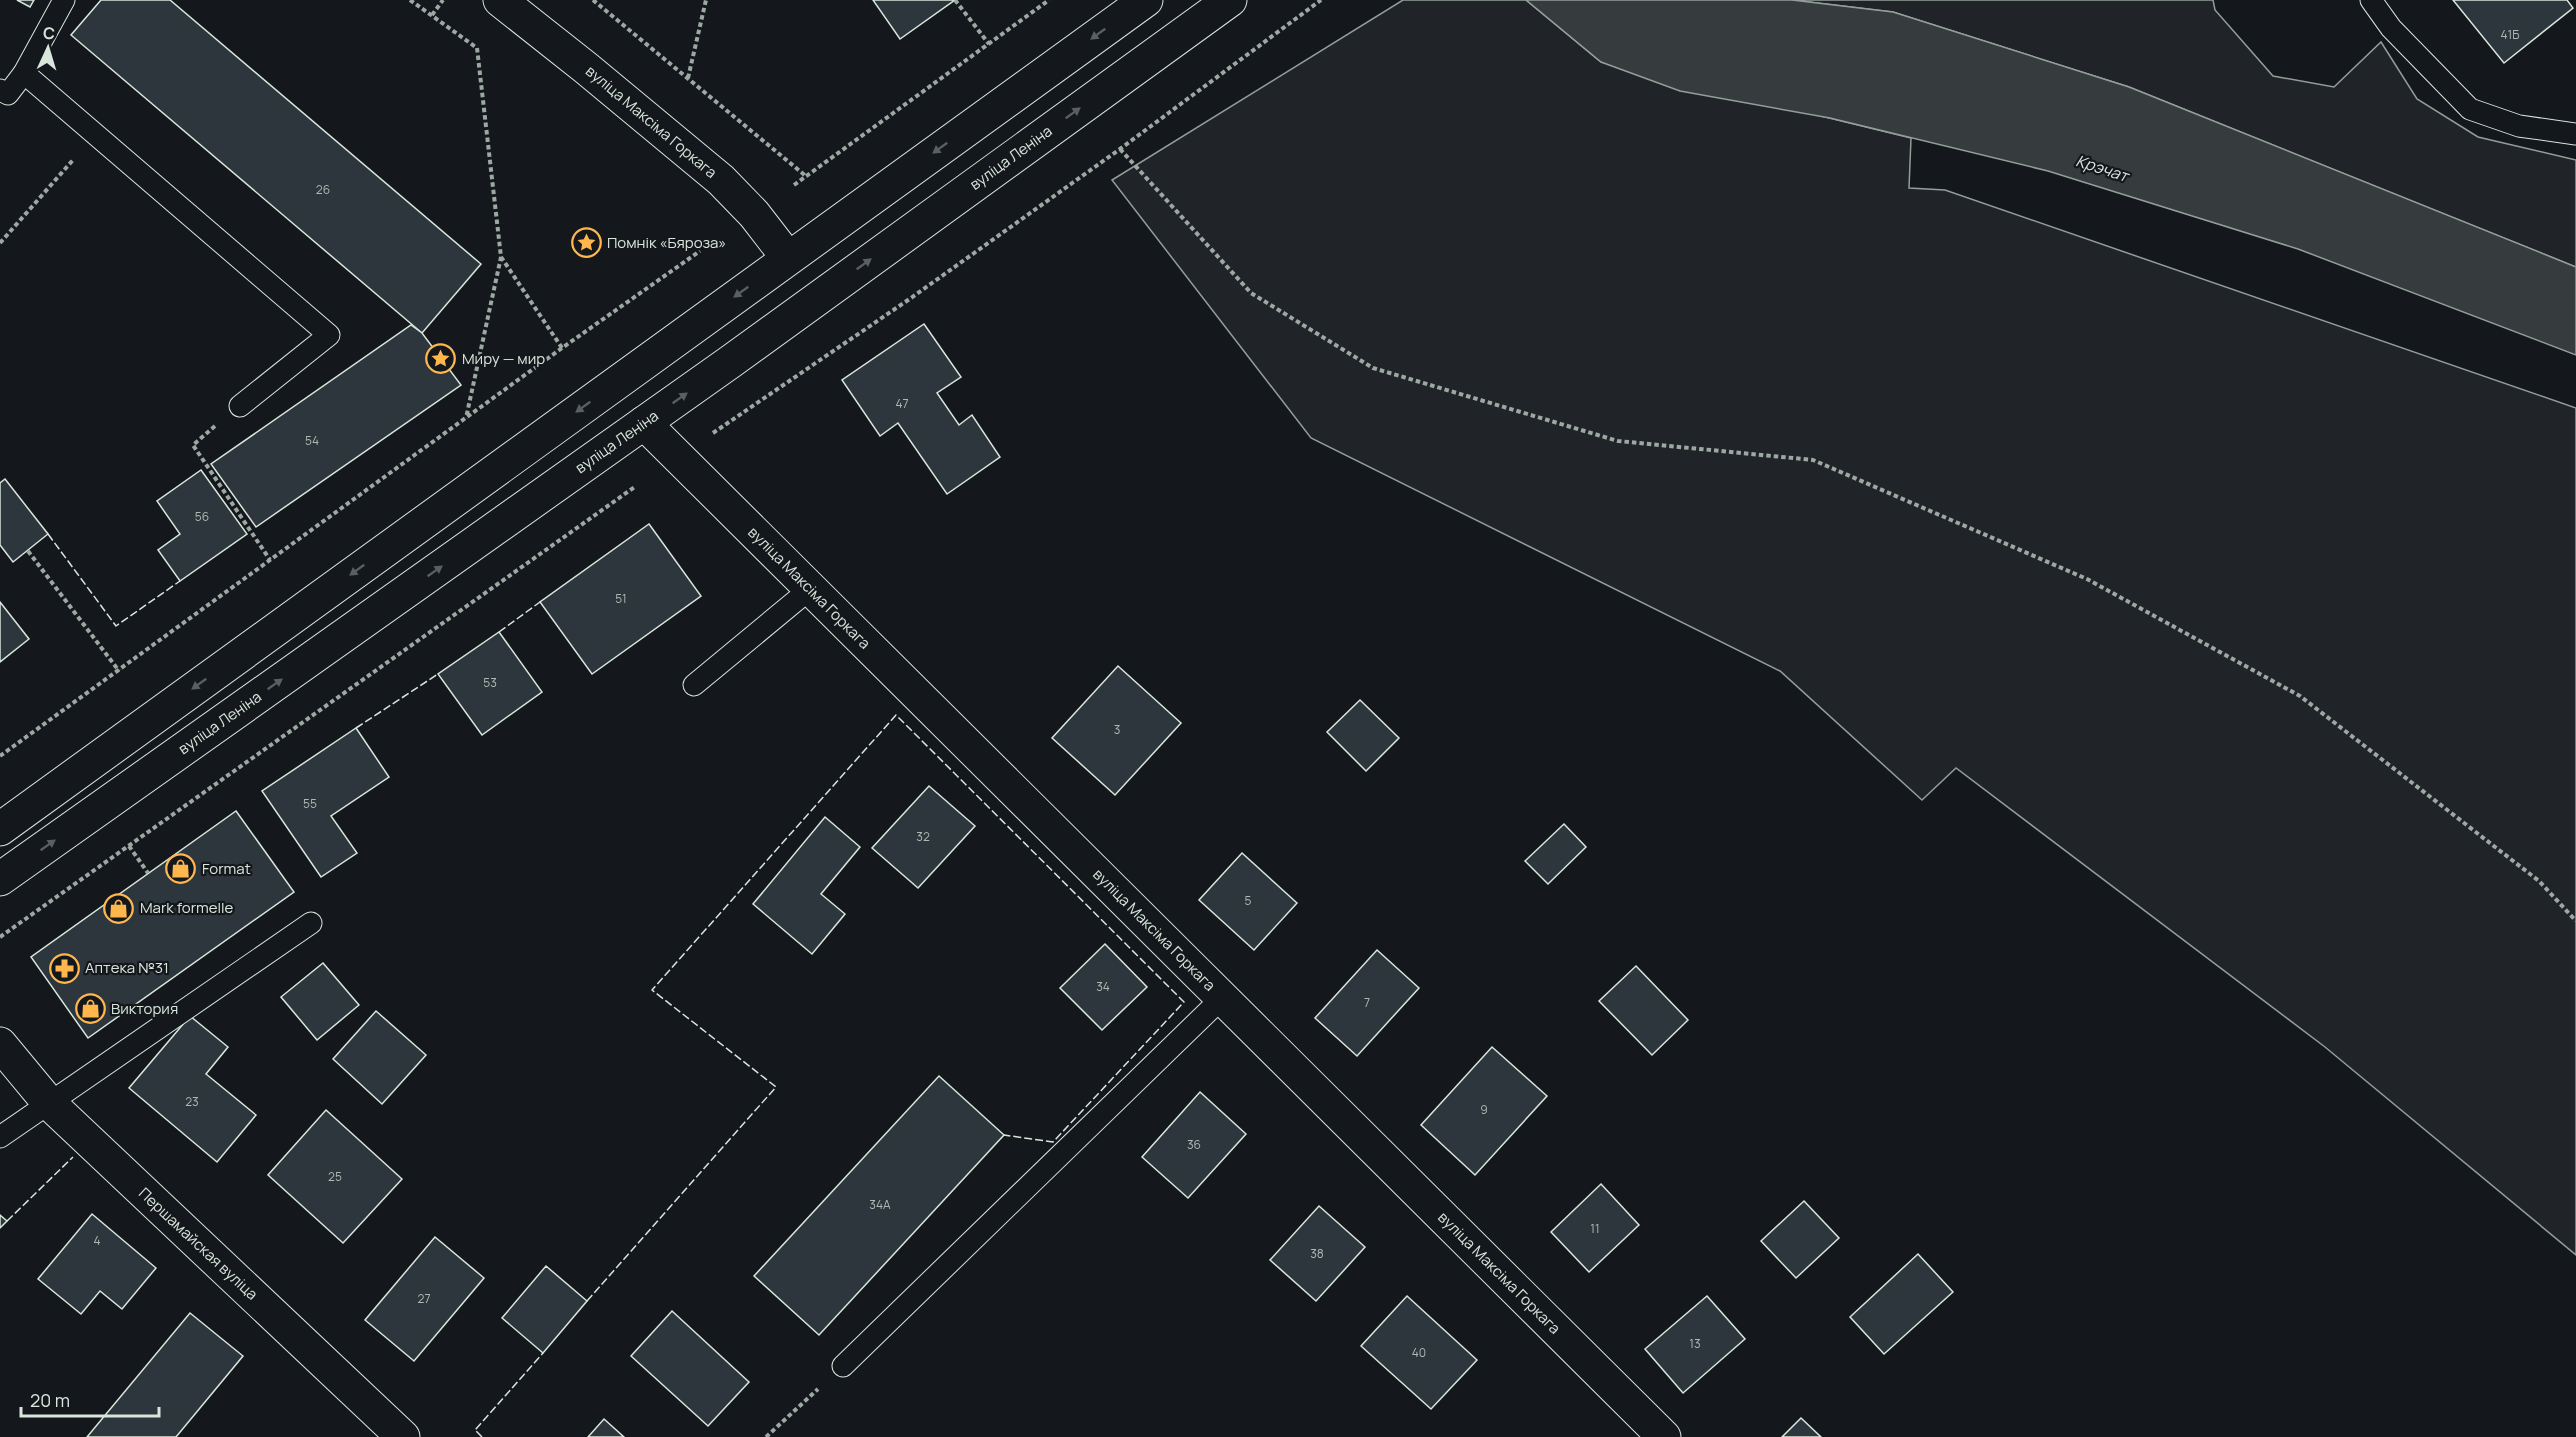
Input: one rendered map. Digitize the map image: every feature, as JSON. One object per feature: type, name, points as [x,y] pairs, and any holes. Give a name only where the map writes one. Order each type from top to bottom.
[{"type":"main road","name":"вуліца Максіма Горкага","points":[[500,0],[721,180],[754,214],[816,298]]},
{"type":"main road","points":[[0,829],[1146,0]]},
{"type":"main road","name":"вуліца Леніна","points":[[0,879],[644,423],[1230,0]]},
{"type":"main road","name":"вуліца Максіма Горкага","points":[[615,384],[644,423],[1664,1437]]},
{"type":"main road","name":"Першамайская вуліца","points":[[0,1044],[48,1102],[403,1437]]},
{"type":"lane","points":[[0,90],[8,94],[24,73],[64,0]]},
{"type":"lane","points":[[2371,0],[2391,28],[2470,110],[2519,126],[2576,134]]},
{"type":"lane","points":[[24,73],[329,335],[240,406]]},
{"type":"lane","points":[[694,686],[810,589]]},
{"type":"lane","points":[[0,1137],[311,924]]},
{"type":"lane","points":[[843,1366],[1222,998]]},
{"type":"path","points":[[410,0],[477,48],[501,257],[466,418]]},
{"type":"path","points":[[432,15],[443,0]]},
{"type":"path","points":[[593,0],[807,177]]},
{"type":"path","points":[[688,79],[706,0]]},
{"type":"path","points":[[955,0],[989,44]]},
{"type":"path","points":[[794,185],[1049,0]]},
{"type":"path","points":[[705,439],[911,298],[1120,149],[1321,0]]},
{"type":"path","points":[[0,243],[96,135]]},
{"type":"path","points":[[1120,149],[1251,293],[1373,368],[1617,441],[1813,460],[2087,579],[2300,696],[2539,881],[2576,921]]},
{"type":"path","points":[[0,749],[2,755],[562,348],[700,251]]},
{"type":"path","points":[[501,257],[562,348]]},
{"type":"path","points":[[193,445],[270,560]]},
{"type":"path","points":[[0,938],[636,486]]},
{"type":"path","points":[[28,551],[118,670]]},
{"type":"path","points":[[129,846],[148,873]]},
{"type":"path","points":[[766,1437],[843,1366]]},
{"type":"shaded area","points":[[1403,0],[1526,0],[1601,62],[1911,138],[1909,188],[1945,190],[2576,408],[2576,1255],[2325,1047],[1956,768],[1922,800],[1780,671],[1311,438],[1112,180]]},
{"type":"shaded area","points":[[1792,0],[2213,0],[2215,10],[2273,76],[2334,87],[2381,42],[2417,99],[2478,137],[2576,160],[2576,267],[2129,87],[1893,12]]},
{"type":"water","name":"Крэчат","points":[[1526,0],[1792,0],[1893,12],[2129,87],[2576,267],[2576,355],[2298,249],[2048,171],[1830,118],[1680,91],[1601,62]]},
{"type":"building","points":[[17,0],[34,0],[30,7]]},
{"type":"building","points":[[101,0],[170,0],[481,264],[422,333],[71,35]]},
{"type":"building","points":[[873,0],[955,0],[900,39]]},
{"type":"building","points":[[2453,0],[2567,0],[2573,8],[2504,63]]},
{"type":"building","points":[[924,324],[961,377],[937,393],[959,425],[972,415],[1000,457],[947,494],[898,423],[880,436],[842,380]]},
{"type":"building","points":[[411,325],[422,333],[461,385],[256,527],[211,464]]},
{"type":"building","points":[[201,470],[247,534],[180,581],[158,550],[180,534],[157,501]]},
{"type":"building","points":[[5,479],[48,534],[13,562],[0,545],[0,483]]},
{"type":"building","points":[[649,524],[701,596],[592,674],[540,602]]},
{"type":"building","points":[[0,602],[29,639],[0,662]]},
{"type":"building","points":[[499,632],[542,692],[482,735],[438,674]]},
{"type":"building","points":[[1118,666],[1181,723],[1115,795],[1052,738]]},
{"type":"building","points":[[1360,700],[1399,738],[1366,771],[1327,732]]},
{"type":"building","points":[[356,728],[389,777],[331,816],[357,853],[321,877],[262,791]]},
{"type":"building","points":[[929,786],[975,826],[918,888],[872,848]]},
{"type":"building","points":[[236,811],[294,892],[88,1038],[31,957]]},
{"type":"building","points":[[825,817],[860,847],[821,894],[845,914],[812,954],[753,904]]},
{"type":"building","points":[[1564,824],[1586,847],[1548,884],[1525,861]]},
{"type":"building","points":[[1242,853],[1297,903],[1254,950],[1199,900]]},
{"type":"building","points":[[1105,944],[1147,987],[1102,1030],[1060,988]]},
{"type":"building","points":[[1377,950],[1419,988],[1357,1056],[1315,1018]]},
{"type":"building","points":[[323,963],[359,1005],[317,1040],[281,997]]},
{"type":"building","points":[[1636,966],[1688,1020],[1652,1055],[1599,1001]]},
{"type":"building","points":[[376,1011],[426,1055],[382,1104],[333,1059]]},
{"type":"building","points":[[190,1016],[228,1047],[206,1074],[256,1115],[217,1162],[129,1088]]},
{"type":"building","points":[[1492,1047],[1547,1096],[1475,1175],[1421,1125]]},
{"type":"building","points":[[939,1076],[1004,1135],[819,1335],[754,1276]]},
{"type":"building","points":[[1200,1092],[1246,1134],[1188,1198],[1142,1157]]},
{"type":"building","points":[[326,1110],[402,1179],[343,1243],[268,1175]]},
{"type":"building","points":[[1601,1184],[1639,1225],[1589,1272],[1551,1232]]},
{"type":"building","points":[[1804,1201],[1839,1238],[1796,1278],[1761,1241]]},
{"type":"building","points":[[1319,1206],[1365,1247],[1316,1301],[1270,1260]]},
{"type":"building","points":[[92,1214],[156,1268],[122,1309],[100,1291],[81,1314],[38,1279]]},
{"type":"building","points":[[0,1215],[7,1221],[0,1228]]},
{"type":"building","points":[[435,1237],[484,1278],[414,1361],[365,1320]]},
{"type":"building","points":[[1918,1254],[1953,1292],[1884,1354],[1850,1317]]},
{"type":"building","points":[[546,1266],[587,1301],[543,1353],[502,1318]]},
{"type":"building","points":[[1407,1296],[1477,1360],[1431,1409],[1361,1346]]},
{"type":"building","points":[[1707,1296],[1745,1339],[1683,1393],[1645,1349]]},
{"type":"building","points":[[672,1311],[749,1382],[708,1426],[631,1356]]},
{"type":"building","points":[[190,1313],[243,1356],[176,1437],[87,1437]]},
{"type":"building","points":[[1801,1418],[1821,1437],[1782,1437]]},
{"type":"building","points":[[604,1419],[624,1437],[588,1437]]},
{"type":"fence","points":[[48,534],[116,626],[180,581]]},
{"type":"fence","points":[[499,632],[540,602]]},
{"type":"fence","points":[[356,728],[438,674]]},
{"type":"fence","points":[[587,1301],[776,1087],[652,990],[896,715],[1184,1002],[1053,1142],[1004,1135]]},
{"type":"fence","points":[[7,1221],[73,1157]]},
{"type":"fence","points":[[482,1437],[475,1430],[543,1353]]},
{"type":"place","name":"Помнік «Бяроза»","points":[[586,243]]},
{"type":"place","name":"Миру — мир","points":[[441,359]]},
{"type":"place","name":"Format","points":[[181,869]]},
{"type":"place","name":"Mark formelle","points":[[119,908]]},
{"type":"place","name":"Аптека №31","points":[[64,968]]},
{"type":"place","name":"Виктория","points":[[90,1009]]}]
